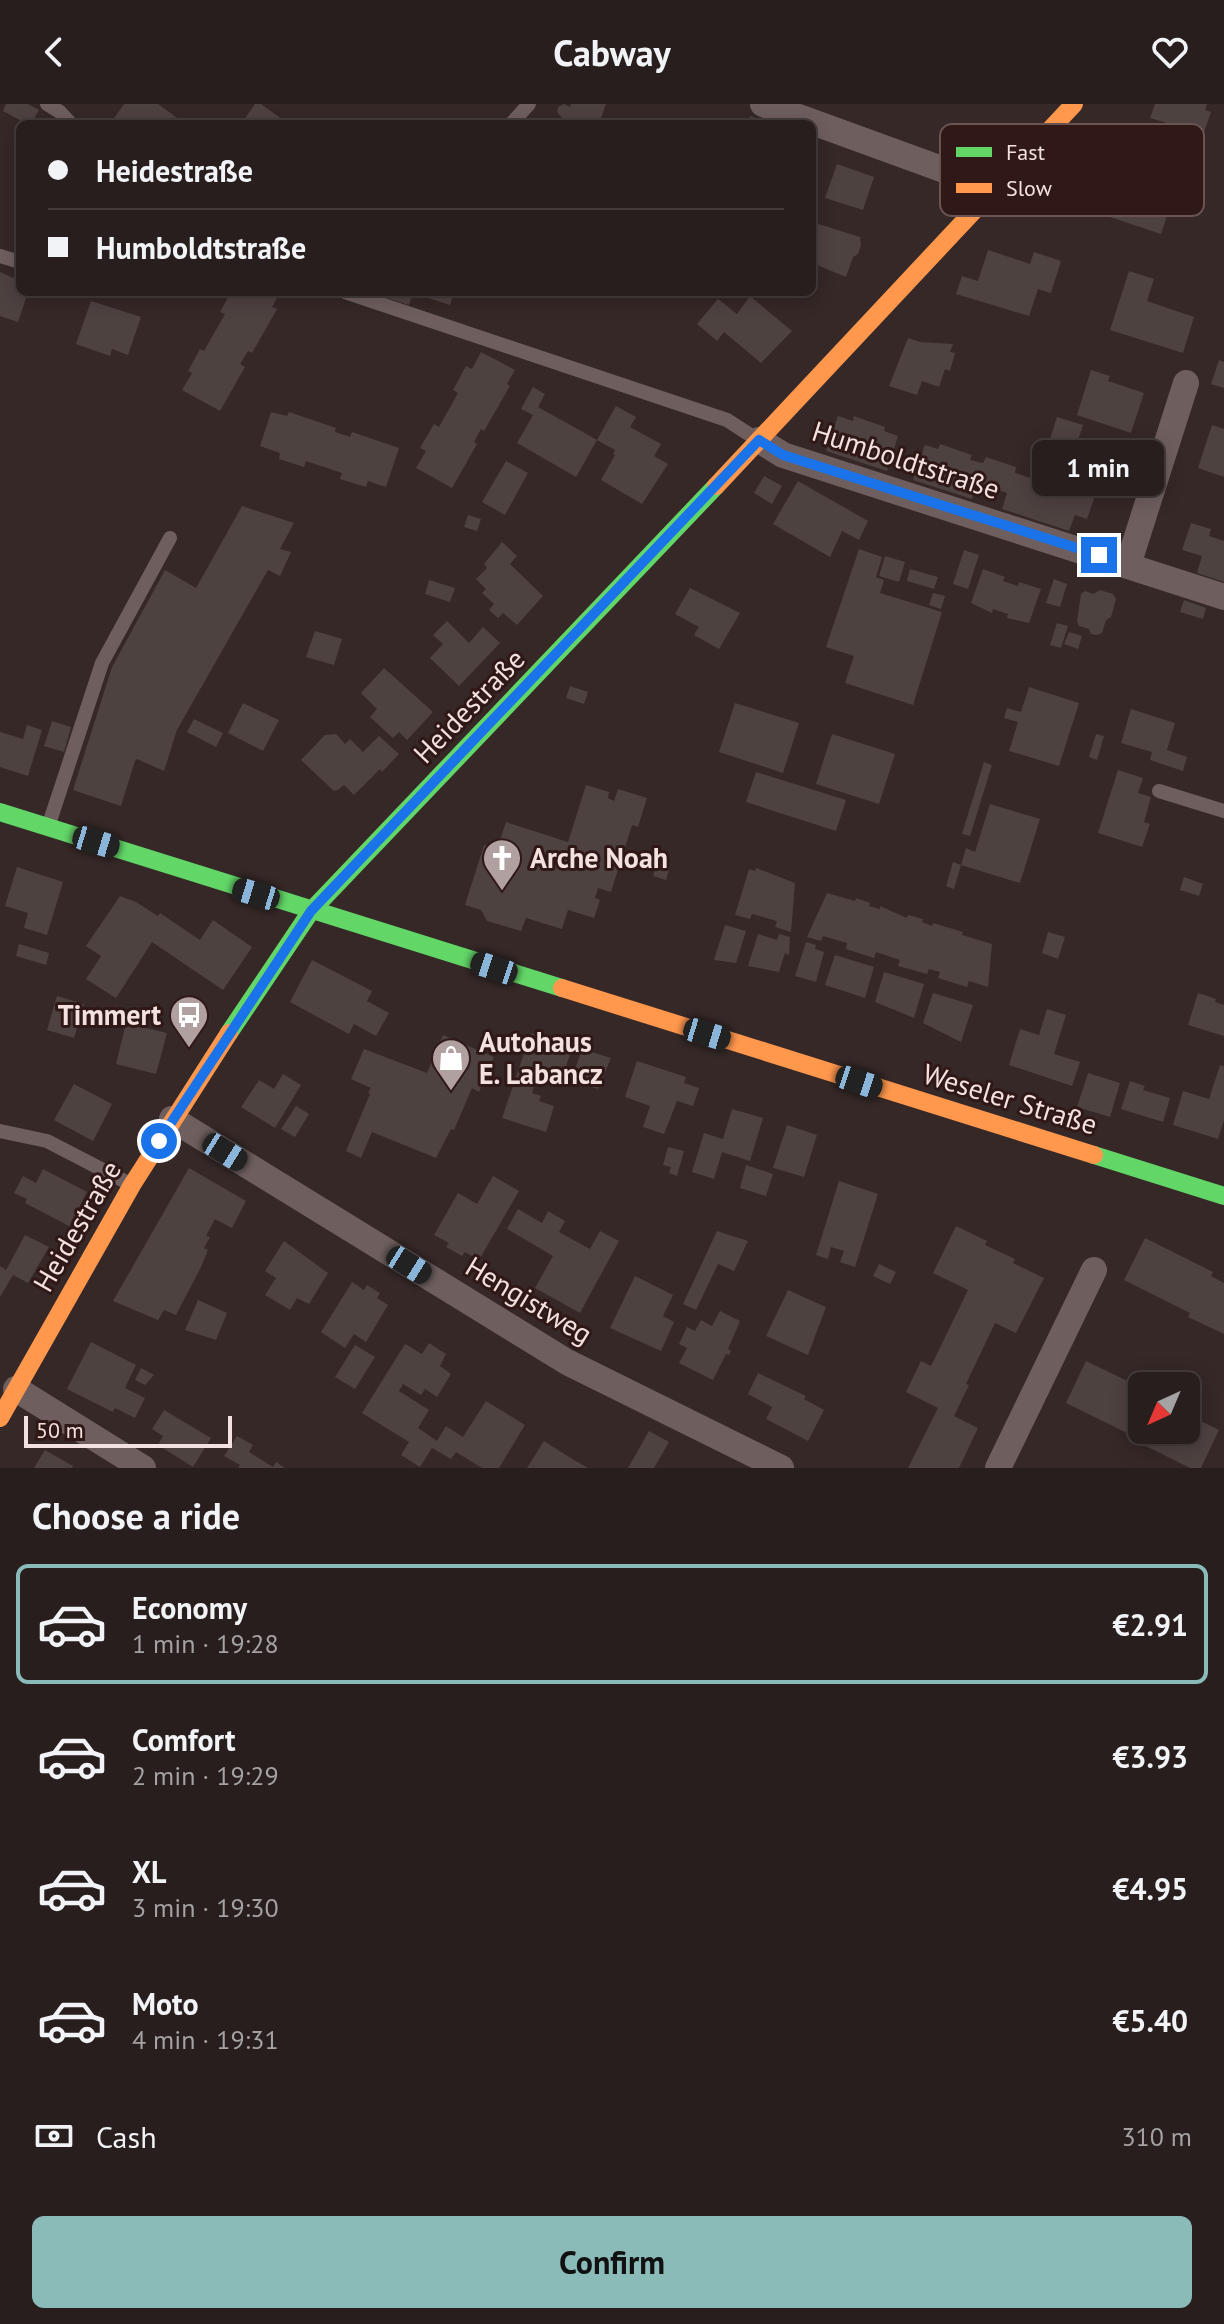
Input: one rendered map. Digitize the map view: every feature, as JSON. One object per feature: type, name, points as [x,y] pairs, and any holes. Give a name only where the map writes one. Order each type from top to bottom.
[{"type":"street","points":[[763,104],[807,120]]},
{"type":"street","name":"Heidestraße","points":[[1055,124],[1074,104]]},
{"type":"street","points":[[816,123],[940,168]]},
{"type":"street","name":"Heidestraße","points":[[0,1418],[172,1119],[311,911],[968,216]]},
{"type":"street","points":[[1128,565],[1186,383]]},
{"type":"street","name":"Humboldtstraße","points":[[759,440],[783,455],[1224,597]]},
{"type":"street","name":"Weseler Straße","points":[[0,812],[1224,1196]]},
{"type":"street","name":"Hengistweg","points":[[172,1119],[567,1362],[781,1468]]},
{"type":"street","points":[[998,1468],[1094,1270]]},
{"type":"street","points":[[16,1389],[143,1468]]},
{"type":"lane","points":[[47,104],[67,120]]},
{"type":"lane","points":[[515,120],[529,104]]},
{"type":"lane","points":[[357,296],[727,420],[759,440]]},
{"type":"lane","points":[[48,827],[102,663],[170,538]]},
{"type":"lane","points":[[1159,791],[1224,811]]},
{"type":"lane","points":[[0,1131],[47,1141],[132,1185]]},
{"type":"building","points":[[6,104],[28,104],[39,110],[33,120],[20,120],[3,111]]},
{"type":"building","points":[[124,104],[158,104],[180,120],[113,120]]},
{"type":"building","points":[[255,104],[261,104],[283,120],[244,120]]},
{"type":"building","points":[[564,104],[570,107],[571,104],[606,104],[600,120],[561,120],[558,107]]},
{"type":"building","points":[[1155,104],[1207,104],[1205,110],[1211,112],[1204,132],[1204,124],[1167,124],[1150,118]]},
{"type":"building","points":[[837,164],[874,177],[863,210],[825,198]]},
{"type":"building","points":[[1110,216],[1167,216],[1161,234]]},
{"type":"building","points":[[816,223],[860,237],[858,254],[853,257],[846,277],[816,265]]},
{"type":"building","points":[[988,250],[1030,264],[1034,252],[1061,261],[1051,293],[1038,289],[1029,316],[956,294],[962,276],[978,281]]},
{"type":"building","points":[[1129,271],[1154,279],[1147,301],[1194,317],[1183,353],[1110,330]]},
{"type":"building","points":[[0,272],[16,279],[16,296],[27,296],[18,322],[0,316]]},
{"type":"building","points":[[229,296],[278,296],[272,307],[277,309],[252,353],[248,351],[240,364],[245,367],[220,411],[182,390],[200,349],[204,351],[225,314],[220,312]]},
{"type":"building","points":[[384,296],[412,296],[409,305]]},
{"type":"building","points":[[422,296],[453,296],[450,305]]},
{"type":"building","points":[[750,296],[792,331],[761,363],[724,332],[717,341],[697,324],[718,299],[737,314]]},
{"type":"building","points":[[91,301],[141,317],[128,355],[112,349],[110,356],[76,344]]},
{"type":"building","points":[[908,338],[953,344],[950,352],[955,353],[950,371],[945,369],[939,387],[922,381],[917,395],[889,386]]},
{"type":"building","points":[[481,352],[515,370],[507,384],[510,386],[484,431],[481,429],[474,442],[477,444],[452,488],[416,468],[426,451],[420,448],[434,424],[439,427],[458,393],[453,390],[466,366],[472,369]]},
{"type":"building","points":[[1219,360],[1224,362],[1224,388],[1211,384]]},
{"type":"building","points":[[1091,370],[1110,376],[1108,381],[1144,393],[1131,433],[1077,415]]},
{"type":"building","points":[[533,387],[545,394],[538,407],[597,440],[576,477],[517,443],[533,415],[521,409]]},
{"type":"building","points":[[616,406],[636,417],[630,427],[661,444],[654,456],[668,464],[642,504],[601,480],[615,450],[597,440]]},
{"type":"building","points":[[271,412],[287,416],[289,412],[336,428],[335,432],[350,437],[352,432],[399,448],[386,487],[368,481],[366,487],[340,479],[342,473],[306,461],[304,467],[279,459],[280,453],[260,446]]},
{"type":"building","points":[[838,416],[853,421],[854,416],[885,427],[884,431],[898,436],[887,471],[826,451]]},
{"type":"building","points":[[1057,417],[1083,425],[1075,450],[1049,442]]},
{"type":"building","points":[[1212,425],[1224,429],[1224,477],[1198,468]]},
{"type":"building","points":[[940,444],[972,455],[970,460],[983,463],[986,457],[1016,467],[1015,473],[1080,494],[1082,489],[1096,493],[1087,519],[1075,515],[1069,531],[1002,509],[1007,493],[978,483],[972,499],[913,480],[925,445],[938,449]]},
{"type":"building","points":[[506,461],[528,473],[505,515],[482,502]]},
{"type":"building","points":[[764,476],[782,486],[772,504],[754,493]]},
{"type":"building","points":[[798,481],[868,521],[859,540],[842,531],[830,557],[773,524]]},
{"type":"building","points":[[242,506],[294,523],[280,549],[291,552],[280,576],[268,570],[177,730],[164,771],[137,759],[121,806],[73,790],[112,667],[165,570],[196,588]]},
{"type":"building","points":[[468,515],[481,519],[477,531],[464,527]]},
{"type":"building","points":[[1191,523],[1211,529],[1209,536],[1224,541],[1224,582],[1197,573],[1202,556],[1182,550]]},
{"type":"building","points":[[502,542],[517,556],[510,564],[543,596],[517,625],[503,613],[498,618],[489,610],[494,604],[482,593],[486,589],[476,579],[487,568],[484,564]]},
{"type":"building","points":[[859,549],[882,557],[876,577],[884,580],[880,593],[942,612],[913,705],[845,683],[854,656],[826,647]]},
{"type":"building","points":[[964,550],[979,555],[968,589],[953,584]]},
{"type":"building","points":[[885,556],[905,562],[899,582],[879,576]]},
{"type":"building","points":[[910,569],[938,577],[934,589],[907,581]]},
{"type":"building","points":[[983,569],[1005,577],[1003,581],[1041,589],[1029,623],[1007,618],[1008,614],[993,609],[992,613],[971,603]]},
{"type":"building","points":[[1054,579],[1067,584],[1060,607],[1046,603]]},
{"type":"building","points":[[429,580],[455,588],[450,602],[425,594]]},
{"type":"building","points":[[690,588],[740,613],[719,649],[694,635],[699,627],[675,614]]},
{"type":"building","points":[[1100,590],[1113,594],[1116,599],[1111,617],[1106,620],[1102,633],[1097,635],[1079,626],[1077,621],[1081,594],[1085,591],[1093,594]]},
{"type":"building","points":[[933,593],[945,596],[941,609],[929,605]]},
{"type":"building","points":[[1184,600],[1206,608],[1203,619],[1180,612]]},
{"type":"building","points":[[447,621],[469,643],[483,627],[500,643],[459,686],[430,658],[443,644],[433,635]]},
{"type":"building","points":[[1057,623],[1068,626],[1061,648],[1050,645]]},
{"type":"building","points":[[315,631],[342,639],[334,665],[306,657]]},
{"type":"building","points":[[1069,632],[1082,636],[1078,649],[1064,644]]},
{"type":"building","points":[[384,668],[433,712],[407,740],[399,732],[393,738],[370,717],[377,709],[361,693]]},
{"type":"building","points":[[570,686],[588,692],[584,704],[566,698]]},
{"type":"building","points":[[1029,687],[1079,703],[1059,766],[1009,751],[1018,722],[1004,718],[1007,708],[1021,712]]},
{"type":"building","points":[[243,703],[279,720],[263,751],[228,733]]},
{"type":"building","points":[[735,703],[799,723],[783,773],[719,752]]},
{"type":"building","points":[[1131,709],[1175,723],[1167,750],[1187,757],[1183,771],[1150,760],[1152,752],[1121,743]]},
{"type":"building","points":[[194,719],[223,733],[216,747],[187,732]]},
{"type":"building","points":[[52,721],[71,727],[64,752],[44,746]]},
{"type":"building","points":[[27,725],[42,730],[28,776],[0,767],[0,732],[23,739]]},
{"type":"building","points":[[336,734],[345,744],[350,739],[363,752],[379,736],[399,754],[354,795],[344,785],[334,791],[301,760],[325,735]]},
{"type":"building","points":[[832,734],[895,754],[879,804],[816,784]]},
{"type":"building","points":[[1096,734],[1104,736],[1097,760],[1089,757]]},
{"type":"building","points":[[984,762],[992,765],[970,836],[962,834]]},
{"type":"building","points":[[1118,770],[1143,778],[1138,793],[1151,797],[1144,822],[1150,824],[1142,847],[1098,833]]},
{"type":"building","points":[[756,772],[846,800],[836,831],[746,802]]},
{"type":"building","points":[[586,785],[609,792],[608,798],[614,801],[618,789],[647,798],[638,827],[632,825],[611,892],[598,888],[595,898],[600,900],[594,918],[568,910],[562,929],[526,918],[521,931],[487,921],[481,910],[465,905],[484,845],[497,849],[506,822],[568,842]]},
{"type":"building","points":[[990,804],[1040,819],[1020,883],[961,865],[966,848],[975,852]]},
{"type":"building","points":[[953,862],[961,865],[954,889],[946,886]]},
{"type":"building","points":[[657,863],[670,867],[666,880],[653,876]]},
{"type":"building","points":[[17,867],[63,882],[47,935],[24,928],[28,913],[5,906]]},
{"type":"building","points":[[756,868],[795,883],[791,932],[775,927],[777,921],[752,914],[750,919],[735,915],[749,869],[755,871]]},
{"type":"building","points":[[1184,877],[1203,884],[1199,896],[1180,890]]},
{"type":"building","points":[[827,893],[855,901],[856,898],[870,903],[869,906],[880,909],[880,906],[907,918],[908,915],[923,919],[922,922],[932,926],[933,923],[963,932],[962,935],[992,944],[988,987],[969,981],[967,987],[938,978],[940,972],[929,969],[927,974],[898,966],[900,960],[876,952],[874,958],[846,949],[847,943],[823,936],[821,941],[807,937]]},
{"type":"building","points":[[120,896],[158,916],[160,913],[200,940],[213,920],[252,947],[223,990],[152,942],[116,998],[86,979],[101,956],[86,946]]},
{"type":"building","points":[[725,925],[746,931],[736,963],[714,960]]},
{"type":"building","points":[[1048,932],[1065,937],[1058,959],[1042,953]]},
{"type":"building","points":[[758,934],[777,940],[779,934],[790,937],[789,955],[785,953],[779,972],[748,966]]},
{"type":"building","points":[[806,942],[824,952],[816,982],[795,976]]},
{"type":"building","points":[[19,944],[49,953],[46,965],[16,956]]},
{"type":"building","points":[[835,955],[874,967],[865,998],[825,985]]},
{"type":"building","points":[[312,960],[372,991],[367,1001],[389,1013],[376,1036],[354,1024],[349,1034],[290,1002]]},
{"type":"building","points":[[884,972],[924,984],[914,1018],[875,1002]]},
{"type":"building","points":[[933,993],[973,1005],[961,1042],[923,1023]]},
{"type":"building","points":[[1198,993],[1224,1005],[1224,1036],[1188,1025]]},
{"type":"building","points":[[57,996],[84,1004],[74,1038],[47,1030]]},
{"type":"building","points":[[1047,1009],[1066,1015],[1054,1054],[1080,1062],[1072,1086],[1009,1065],[1020,1029],[1039,1035]]},
{"type":"building","points":[[126,1023],[167,1033],[156,1074],[116,1064]]},
{"type":"building","points":[[531,1033],[573,1046],[562,1078],[539,1070],[532,1093],[541,1096],[539,1101],[554,1106],[546,1132],[502,1118]]},
{"type":"building","points":[[443,1035],[494,1057],[479,1092],[472,1088],[454,1130],[451,1129],[436,1158],[372,1132],[361,1158],[346,1151],[370,1094],[371,1088],[351,1079],[364,1049],[427,1073]]},
{"type":"building","points":[[582,1049],[611,1058],[598,1089],[571,1081]]},
{"type":"building","points":[[637,1061],[686,1077],[684,1083],[699,1088],[693,1106],[677,1101],[664,1134],[643,1127],[650,1106],[625,1097]]},
{"type":"building","points":[[1220,1065],[1224,1066],[1224,1120],[1218,1139],[1173,1125],[1183,1091],[1209,1099]]},
{"type":"building","points":[[1088,1073],[1120,1083],[1110,1117],[1077,1107]]},
{"type":"building","points":[[283,1074],[301,1085],[275,1128],[241,1107],[259,1080],[274,1089]]},
{"type":"building","points":[[1130,1081],[1145,1086],[1143,1090],[1170,1098],[1163,1122],[1121,1109]]},
{"type":"building","points":[[74,1084],[112,1104],[93,1141],[54,1120]]},
{"type":"building","points":[[296,1106],[309,1114],[295,1137],[281,1129]]},
{"type":"building","points":[[732,1109],[763,1118],[750,1161],[722,1152],[714,1179],[692,1172],[704,1133],[723,1139]]},
{"type":"building","points":[[787,1125],[817,1135],[804,1177],[773,1168]]},
{"type":"building","points":[[668,1147],[684,1151],[677,1176],[669,1173],[671,1167],[663,1165]]},
{"type":"building","points":[[746,1165],[773,1174],[766,1196],[740,1188]]},
{"type":"building","points":[[189,1168],[246,1201],[232,1228],[215,1219],[206,1236],[210,1237],[204,1248],[208,1250],[176,1315],[164,1310],[158,1320],[113,1301]]},
{"type":"building","points":[[43,1169],[87,1192],[69,1226],[25,1203],[27,1199],[14,1193],[23,1176],[36,1183]]},
{"type":"building","points":[[493,1176],[519,1191],[479,1260],[465,1252],[462,1256],[446,1247],[449,1243],[434,1235],[458,1193],[477,1204]]},
{"type":"building","points":[[839,1181],[878,1194],[855,1267],[840,1262],[844,1251],[831,1247],[828,1259],[816,1255]]},
{"type":"building","points":[[518,1209],[542,1223],[548,1211],[565,1221],[559,1232],[590,1249],[600,1231],[619,1241],[580,1313],[535,1288],[553,1256],[507,1229]]},
{"type":"building","points":[[956,1226],[987,1241],[985,1245],[1015,1259],[1013,1263],[1044,1278],[1016,1333],[995,1323],[966,1384],[969,1385],[954,1416],[978,1428],[959,1468],[908,1468],[938,1408],[906,1392],[921,1361],[931,1366],[968,1290],[933,1273]]},
{"type":"building","points":[[717,1231],[748,1241],[734,1271],[718,1264],[696,1310],[683,1304]]},
{"type":"building","points":[[25,1235],[49,1247],[28,1283],[13,1275],[0,1297],[0,1266],[6,1270]]},
{"type":"building","points":[[1145,1238],[1213,1272],[1211,1276],[1224,1283],[1224,1334],[1124,1280]]},
{"type":"building","points":[[284,1241],[328,1273],[309,1304],[297,1298],[290,1310],[265,1295],[276,1278],[265,1271]]},
{"type":"building","points":[[879,1264],[896,1272],[890,1284],[873,1276]]},
{"type":"building","points":[[635,1276],[673,1295],[663,1316],[674,1322],[661,1351],[610,1328]]},
{"type":"building","points":[[352,1282],[364,1290],[367,1285],[380,1293],[377,1298],[388,1305],[366,1342],[354,1334],[345,1348],[321,1332]]},
{"type":"building","points":[[788,1290],[826,1307],[808,1355],[766,1336]]},
{"type":"building","points":[[198,1300],[227,1313],[216,1340],[185,1330]]},
{"type":"building","points":[[720,1311],[740,1321],[728,1349],[731,1351],[729,1355],[726,1354],[713,1380],[679,1363],[687,1348],[679,1344],[687,1327],[695,1331],[701,1320],[712,1326]]},
{"type":"building","points":[[91,1342],[136,1365],[125,1388],[145,1398],[135,1418],[115,1408],[113,1412],[67,1389]]},
{"type":"building","points":[[429,1343],[446,1354],[440,1366],[451,1374],[437,1397],[425,1389],[421,1395],[403,1384],[399,1391],[429,1410],[418,1428],[437,1441],[446,1426],[463,1437],[486,1401],[525,1425],[499,1468],[482,1468],[456,1452],[451,1459],[432,1448],[420,1467],[401,1455],[409,1442],[362,1413],[405,1344],[422,1354]]},
{"type":"building","points":[[355,1345],[375,1357],[355,1389],[335,1377]]},
{"type":"building","points":[[1086,1361],[1128,1381],[1128,1434],[1066,1403]]},
{"type":"building","points":[[141,1368],[154,1375],[145,1385],[135,1380]]},
{"type":"building","points":[[758,1373],[806,1396],[804,1399],[824,1410],[808,1441],[766,1419],[772,1407],[748,1394]]},
{"type":"building","points":[[164,1410],[211,1438],[193,1467],[158,1445],[163,1436],[152,1429]]},
{"type":"building","points":[[1200,1421],[1219,1430],[1201,1468],[1190,1468],[1142,1444],[1200,1444]]},
{"type":"building","points":[[649,1431],[669,1442],[654,1468],[628,1468]]},
{"type":"building","points":[[237,1436],[253,1445],[249,1452],[273,1467],[276,1462],[285,1468],[238,1468],[240,1465],[224,1456]]},
{"type":"building","points":[[544,1441],[574,1460],[588,1468],[527,1468]]},
{"type":"building","points":[[45,1450],[73,1466],[72,1468],[34,1468]]},
{"type":"traffic: fast","points":[[229,1033],[311,911],[716,486]]},
{"type":"traffic: fast","points":[[0,812],[562,988]]},
{"type":"traffic: fast","points":[[1094,1155],[1224,1196]]},
{"type":"traffic: slow","points":[[1055,124],[1074,104]]},
{"type":"traffic: slow","points":[[716,486],[969,216]]},
{"type":"traffic: slow","points":[[562,988],[1094,1155]]},
{"type":"traffic: slow","points":[[0,1418],[132,1185],[229,1033]]},
{"type":"place","name":"Arche Noah","points":[[502,892]]},
{"type":"place","name":"Timmert","points":[[189,1049]]},
{"type":"place","name":"Autohaus E. Labancz","points":[[451,1092]]},
{"type":"route","points":[[159,1141],[311,911],[759,440],[783,455],[1099,555]]}]
